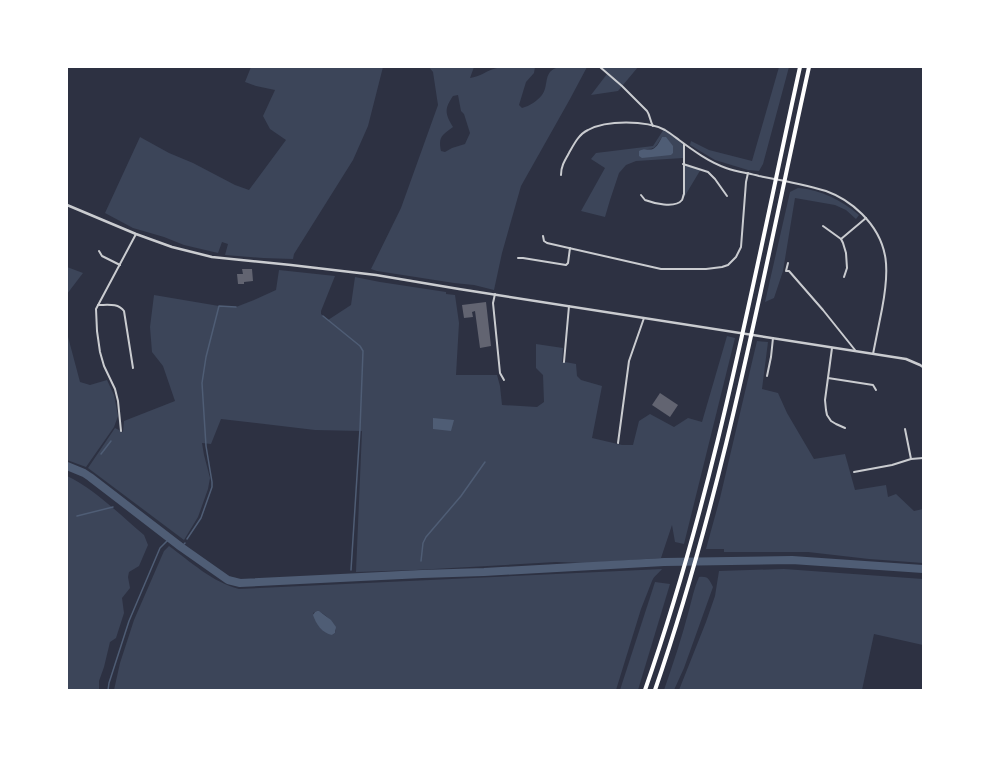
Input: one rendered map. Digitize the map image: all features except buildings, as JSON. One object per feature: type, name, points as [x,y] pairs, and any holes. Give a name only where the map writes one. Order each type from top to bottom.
[{"type":"highway","points":[[645,690],[682,574],[713,462],[742,339],[800,67]]},
{"type":"highway","points":[[654,690],[678,619],[722,464],[754,328],[809,67]]},
{"type":"street","points":[[600,67],[647,111],[650,115],[653,126]]},
{"type":"street","points":[[561,175],[563,163],[574,144],[587,130],[596,126],[612,123],[639,123],[664,129],[695,152],[726,168],[802,185],[842,198],[855,207],[874,228],[881,242],[887,266],[885,293],[873,354]]},
{"type":"street","points":[[641,195],[645,200],[653,203],[669,204],[681,201],[683,199],[684,144]]},
{"type":"street","points":[[683,164],[708,172],[727,196]]},
{"type":"street","points":[[543,236],[544,241],[547,243],[661,269],[706,269],[722,267],[728,265],[736,257],[741,247],[746,182],[748,174]]},
{"type":"street","points":[[67,205],[136,234],[172,247],[212,257],[376,275],[906,359],[923,367]]},
{"type":"street","points":[[841,239],[866,218]]},
{"type":"street","points":[[823,226],[841,239],[846,253],[848,268],[844,277]]},
{"type":"street","points":[[121,431],[118,400],[115,389],[104,366],[98,338],[96,309],[136,234]]},
{"type":"street","points":[[518,258],[566,265],[568,263],[570,248]]},
{"type":"street","points":[[99,252],[102,256],[120,265]]},
{"type":"street","points":[[788,263],[786,271],[789,271],[856,351]]},
{"type":"street","points":[[495,294],[493,303],[500,373],[504,380]]},
{"type":"street","points":[[98,305],[117,305],[124,311],[133,368]]},
{"type":"street","points":[[564,362],[569,306]]},
{"type":"street","points":[[618,443],[629,361],[644,318]]},
{"type":"street","points":[[767,376],[773,338]]},
{"type":"street","points":[[834,348],[825,400],[826,410],[831,421],[845,428]]},
{"type":"street","points":[[828,378],[873,384],[876,390]]},
{"type":"street","points":[[905,429],[911,459]]},
{"type":"street","points":[[854,472],[892,465],[911,459],[923,458]]},
{"type":"shaded area","points":[[571,66],[587,67],[521,186],[502,253],[494,290],[474,285],[371,269],[401,208],[438,105],[433,72],[429,67],[474,67],[470,78],[501,67],[535,67],[534,73],[526,82],[519,105],[522,108],[533,103],[542,95],[549,73],[552,70]],"holes":[[[458,95],[461,111],[464,114],[470,133],[465,144],[445,152],[441,151],[441,139],[446,132],[453,127],[447,115],[448,104],[453,96]]]},
{"type":"shaded area","points":[[251,67],[383,67],[368,126],[353,160],[294,254],[293,259],[225,255],[228,244],[222,242],[218,253],[184,245],[164,237],[133,228],[105,213],[140,137],[169,153],[193,163],[235,185],[249,190],[286,140],[270,129],[263,116],[275,90],[245,82]]},
{"type":"shaded area","points":[[600,67],[638,67],[618,91],[591,95],[607,74]]},
{"type":"shaded area","points":[[779,67],[789,67],[763,164],[759,171],[748,170],[715,160],[690,145],[691,141],[709,150],[752,161]]},
{"type":"shaded area","points":[[664,129],[684,144],[683,158],[636,161],[626,165],[619,173],[605,217],[581,211],[605,168],[591,159],[596,153],[653,146]],"holes":[[[662,137],[671,155],[642,149],[654,148]]]},
{"type":"shaded area","points":[[662,137],[666,137],[673,146],[673,153],[671,155],[642,158],[639,156],[639,151],[643,149],[653,149]]},
{"type":"shaded area","points":[[683,164],[701,169],[683,199],[684,194]]},
{"type":"shaded area","points":[[798,188],[823,193],[838,200],[859,215],[856,219],[846,210],[835,205],[795,198],[783,271],[774,298],[765,302],[790,192]]},
{"type":"shaded area","points":[[67,267],[83,273],[67,294]]},
{"type":"shaded area","points":[[279,270],[335,276],[321,311],[321,314],[328,320],[351,305],[355,277],[446,292],[446,294],[455,295],[459,323],[456,375],[497,375],[502,405],[537,407],[544,402],[543,375],[536,368],[536,344],[563,348],[562,362],[576,364],[577,376],[581,380],[602,386],[592,438],[622,445],[633,445],[639,421],[650,414],[674,427],[688,418],[702,422],[727,336],[735,338],[684,544],[675,542],[672,525],[661,558],[587,563],[556,562],[356,572],[362,431],[315,430],[221,419],[211,444],[202,443],[210,478],[208,489],[198,517],[184,540],[88,468],[115,428],[123,432],[124,421],[175,401],[163,366],[152,352],[150,327],[154,295],[219,306],[236,307],[276,290]]},
{"type":"shaded area","points":[[67,333],[80,382],[90,385],[107,380],[114,395],[118,416],[114,427],[86,467],[67,460]]},
{"type":"shaded area","points":[[757,341],[768,342],[762,389],[778,393],[787,413],[814,459],[845,454],[855,490],[886,485],[888,497],[896,494],[914,511],[923,509],[923,563],[808,552],[724,552],[724,549],[706,549],[720,498]]},
{"type":"shaded area","points":[[433,418],[454,420],[451,431],[433,429]]},
{"type":"shaded area","points":[[67,476],[88,488],[107,503],[144,535],[148,545],[139,566],[129,572],[128,577],[130,588],[122,598],[124,613],[116,638],[110,642],[99,681],[99,690],[67,690]]},
{"type":"shaded area","points":[[169,546],[211,577],[239,589],[662,569],[653,579],[641,609],[616,690],[114,690],[120,663],[134,620],[164,551]],"holes":[[[317,611],[328,618],[336,630],[335,633],[332,635],[313,613]]]},
{"type":"shaded area","points":[[784,569],[923,579],[923,645],[874,634],[862,690],[679,690],[715,596],[719,571]]},
{"type":"shaded area","points":[[699,577],[708,579],[713,587],[684,668],[674,690],[664,690],[694,589]]},
{"type":"shaded area","points":[[655,582],[670,584],[638,690],[620,690]]},
{"type":"shaded area","points":[[317,611],[331,620],[336,627],[335,633],[332,635],[328,634],[320,628],[313,615]]},
{"type":"waterway","points":[[187,539],[201,518],[212,487],[206,446],[202,383],[206,357],[219,306],[236,307]]},
{"type":"waterway","points":[[323,316],[360,346],[363,351],[360,429],[351,570]]},
{"type":"waterway","points":[[101,454],[111,441]]},
{"type":"waterway","points":[[421,561],[423,543],[426,537],[461,496],[485,462]]},
{"type":"waterway","points":[[67,466],[90,477],[181,547],[228,580],[240,583],[664,562],[792,560],[923,569]]},
{"type":"waterway","points":[[77,516],[113,507]]},
{"type":"waterway","points":[[108,690],[129,621],[160,548],[170,538]]},
{"type":"waterway","points":[[181,547],[185,543]]}]
